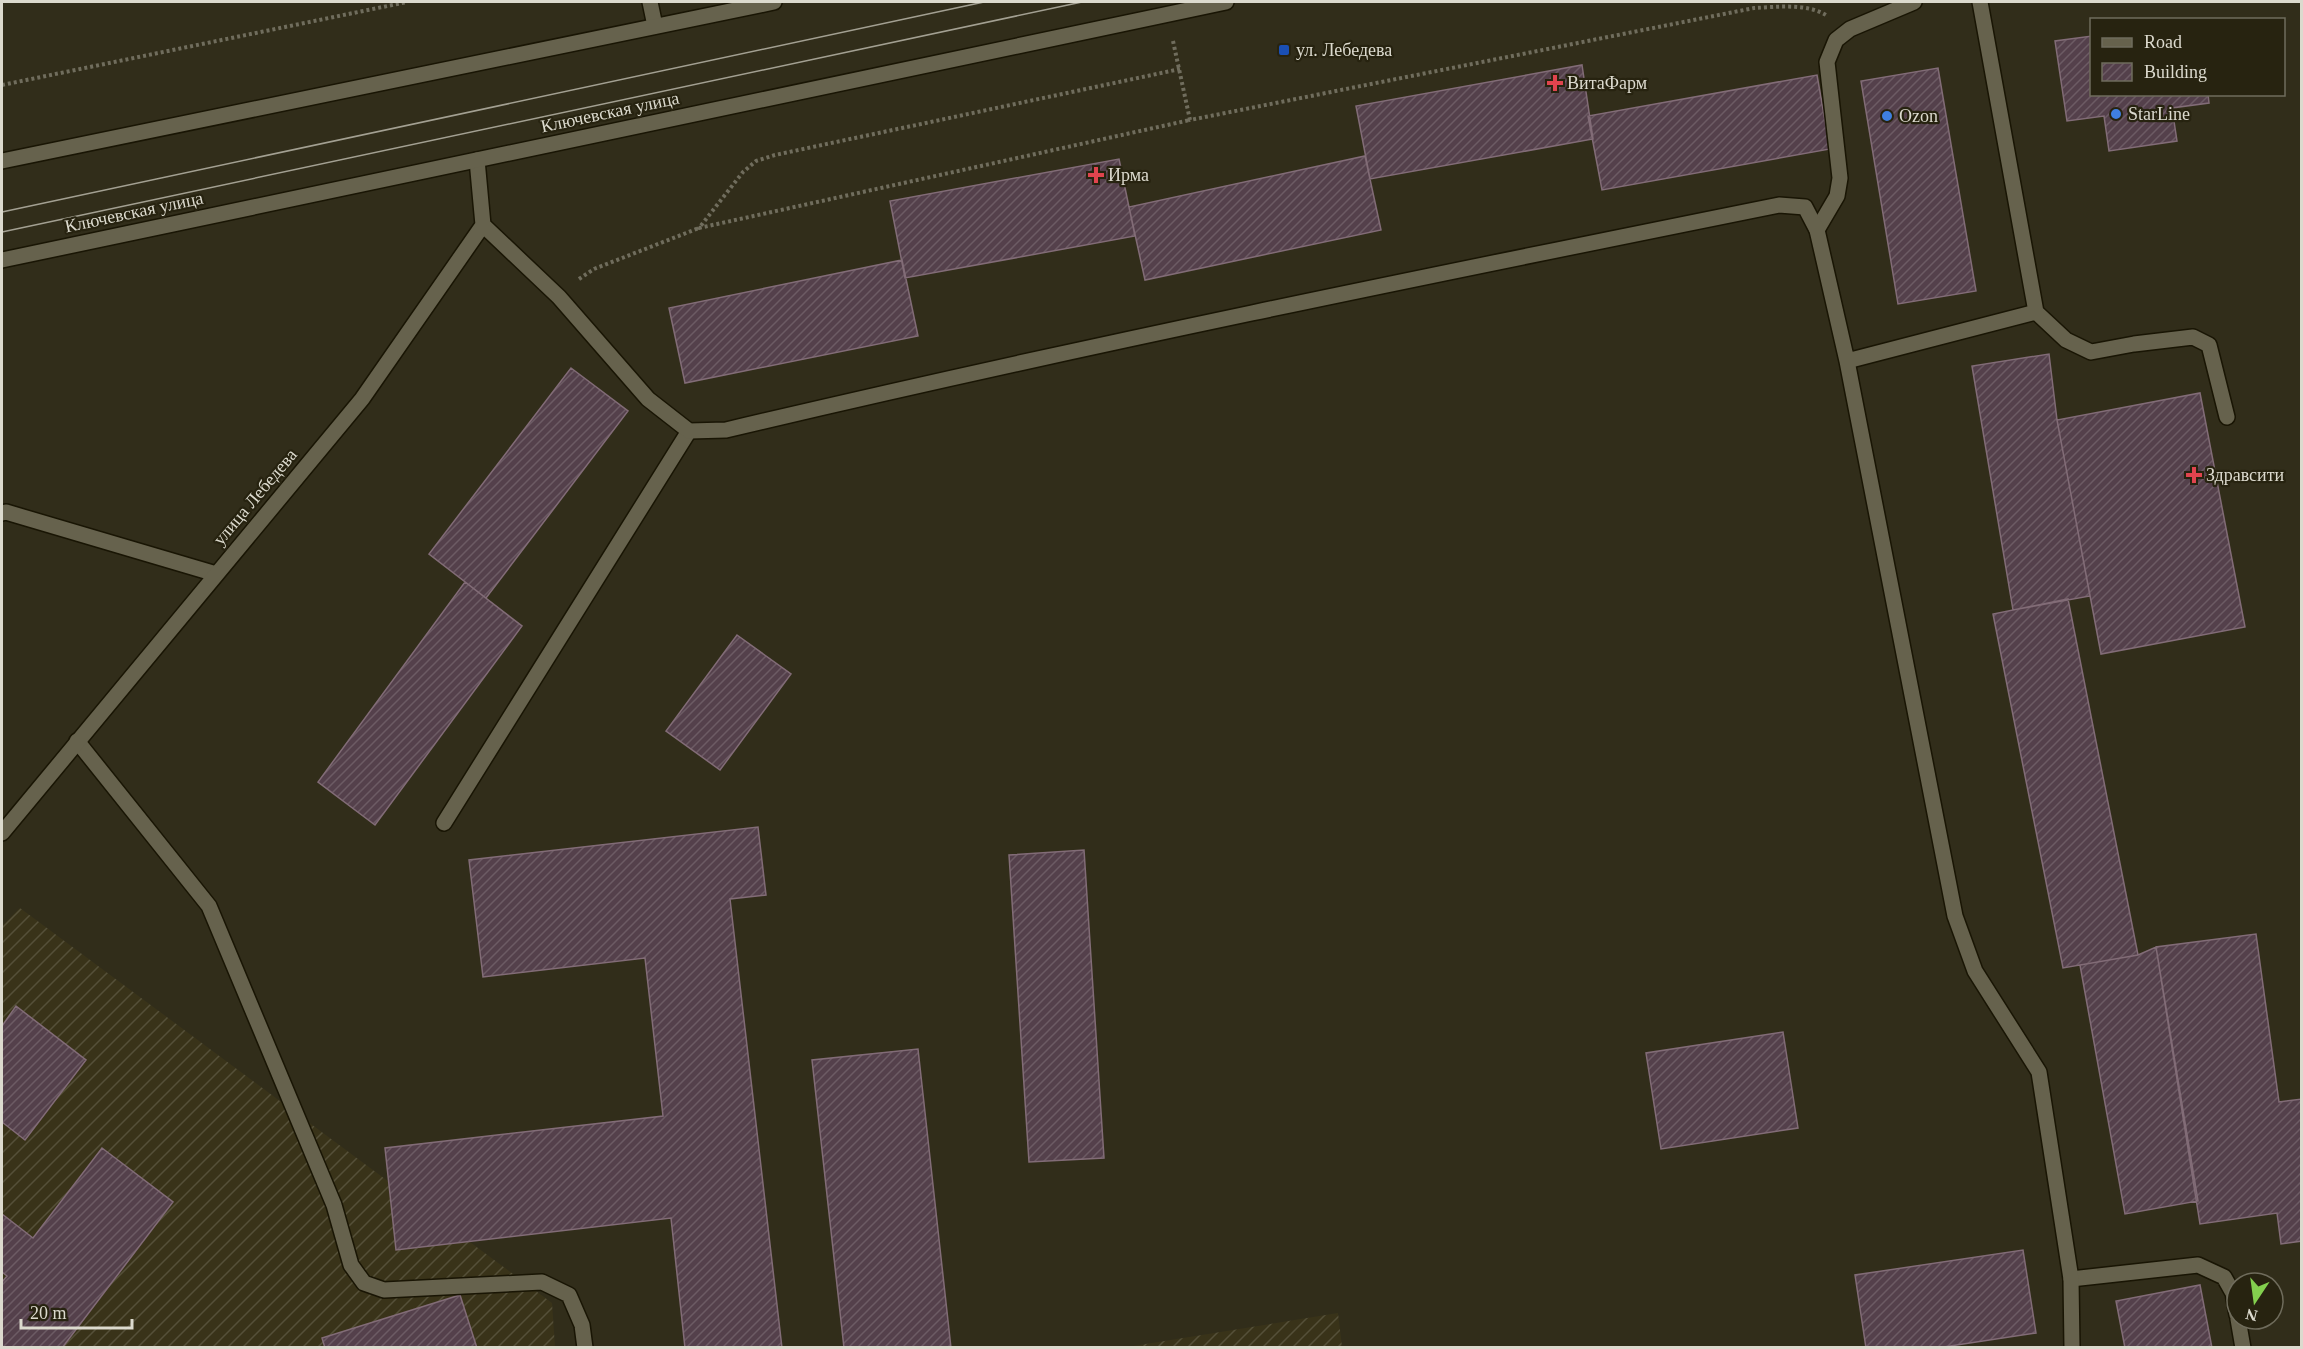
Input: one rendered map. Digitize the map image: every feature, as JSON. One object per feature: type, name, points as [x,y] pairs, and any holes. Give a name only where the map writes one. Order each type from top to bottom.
[{"type":"street","points":[[650,2],[655,26]]},
{"type":"street","points":[[2,161],[774,2]]},
{"type":"street","name":"Ключевская улица","points":[[2,260],[1226,2]]},
{"type":"street","points":[[1817,230],[1837,196],[1840,178],[1827,62],[1836,40],[1850,29],[1914,2]]},
{"type":"street","points":[[1980,2],[2036,312],[2066,340],[2091,352],[2193,337],[2209,345],[2227,417]]},
{"type":"street","points":[[477,160],[483,225],[559,297],[648,399],[689,431],[726,430],[948,378],[1243,314],[1779,204],[1805,207],[1817,230],[1847,361],[1955,916],[1975,971],[2039,1072],[2071,1279],[2072,1347]]},
{"type":"street","name":"улица Лебедева","points":[[2,833],[362,399],[483,225]]},
{"type":"street","points":[[1847,361],[2036,312]]},
{"type":"street","points":[[444,823],[689,431]]},
{"type":"street","points":[[2,513],[6,512],[216,574]]},
{"type":"street","points":[[77,741],[209,906],[334,1205],[351,1265],[364,1283],[384,1290],[542,1282],[569,1295],[582,1325],[585,1347]]},
{"type":"street","points":[[2071,1279],[2198,1265],[2225,1279]]},
{"type":"street","points":[[2240,1331],[2243,1347]]},
{"type":"path","points":[[2,85],[407,2]]},
{"type":"path","points":[[559,297],[574,282],[594,269],[699,228],[1190,120],[1754,8],[1786,6],[1820,11],[1850,29]]},
{"type":"path","points":[[1167,14],[1190,120]]},
{"type":"path","points":[[699,228],[743,172],[756,161],[775,154],[1180,69]]},
{"type":"shaded area","points":[[20,908],[552,1303],[555,1347],[2,1348],[2,926]]},
{"type":"shaded area","points":[[1338,1313],[1342,1347],[1127,1347]]},
{"type":"building","points":[[2090,36],[2090,96],[2208,96],[2209,103],[2172,108],[2177,141],[2109,151],[2104,116],[2067,121],[2055,41]]},
{"type":"building","points":[[1582,65],[1593,139],[1370,179],[1356,106]]},
{"type":"building","points":[[1938,68],[1976,291],[1898,304],[1861,81]]},
{"type":"building","points":[[1817,75],[1830,149],[1602,190],[1588,116]]},
{"type":"building","points":[[1365,156],[1381,230],[1145,280],[1129,207]]},
{"type":"building","points":[[1119,159],[1135,236],[905,278],[890,201]]},
{"type":"building","points":[[902,260],[918,336],[685,383],[669,308]]},
{"type":"building","points":[[2049,354],[2057,420],[2090,596],[2013,610],[1972,366]]},
{"type":"building","points":[[571,368],[628,411],[486,598],[429,554]]},
{"type":"building","points":[[2200,393],[2245,627],[2101,654],[2057,420]]},
{"type":"building","points":[[465,582],[522,626],[375,825],[318,782]]},
{"type":"building","points":[[2068,599],[2138,955],[2063,968],[1993,614]]},
{"type":"building","points":[[737,635],[791,674],[720,770],[666,731]]},
{"type":"building","points":[[758,827],[766,895],[730,899],[782,1348],[685,1348],[671,1218],[396,1250],[385,1148],[663,1116],[645,958],[483,977],[469,860]]},
{"type":"building","points":[[1084,850],[1104,1158],[1029,1162],[1009,855]]},
{"type":"building","points":[[2256,934],[2279,1102],[2302,1099],[2302,1241],[2281,1244],[2277,1213],[2200,1224],[2156,947]]},
{"type":"building","points":[[2156,947],[2198,1201],[2125,1214],[2080,965],[2138,955]]},
{"type":"building","points":[[16,1006],[86,1060],[25,1140],[2,1122],[2,1026]]},
{"type":"building","points":[[1783,1032],[1798,1128],[1661,1149],[1646,1053]]},
{"type":"building","points":[[918,1049],[951,1348],[844,1348],[812,1060]]},
{"type":"building","points":[[102,1148],[173,1202],[62,1348],[2,1348],[2,1282],[7,1276],[2,1272],[2,1214],[33,1238]]},
{"type":"building","points":[[2023,1250],[2036,1333],[1937,1348],[1866,1348],[1855,1275]]},
{"type":"building","points":[[2200,1285],[2212,1348],[2125,1348],[2116,1301]]},
{"type":"building","points":[[460,1295],[477,1348],[325,1348],[322,1338]]},
{"type":"tram line","points":[[2,212],[984,2]]},
{"type":"tram line","points":[[2,232],[1082,2]]},
{"type":"place","name":"ул. Лебедева","points":[[1284,50]]},
{"type":"place","name":"ВитаФарм","points":[[1555,83]]},
{"type":"place","name":"StarLine","points":[[2116,114]]},
{"type":"place","name":"Ozon","points":[[1887,116]]},
{"type":"place","name":"Ирма","points":[[1096,175]]},
{"type":"place","name":"Здравсити","points":[[2194,475]]}]
